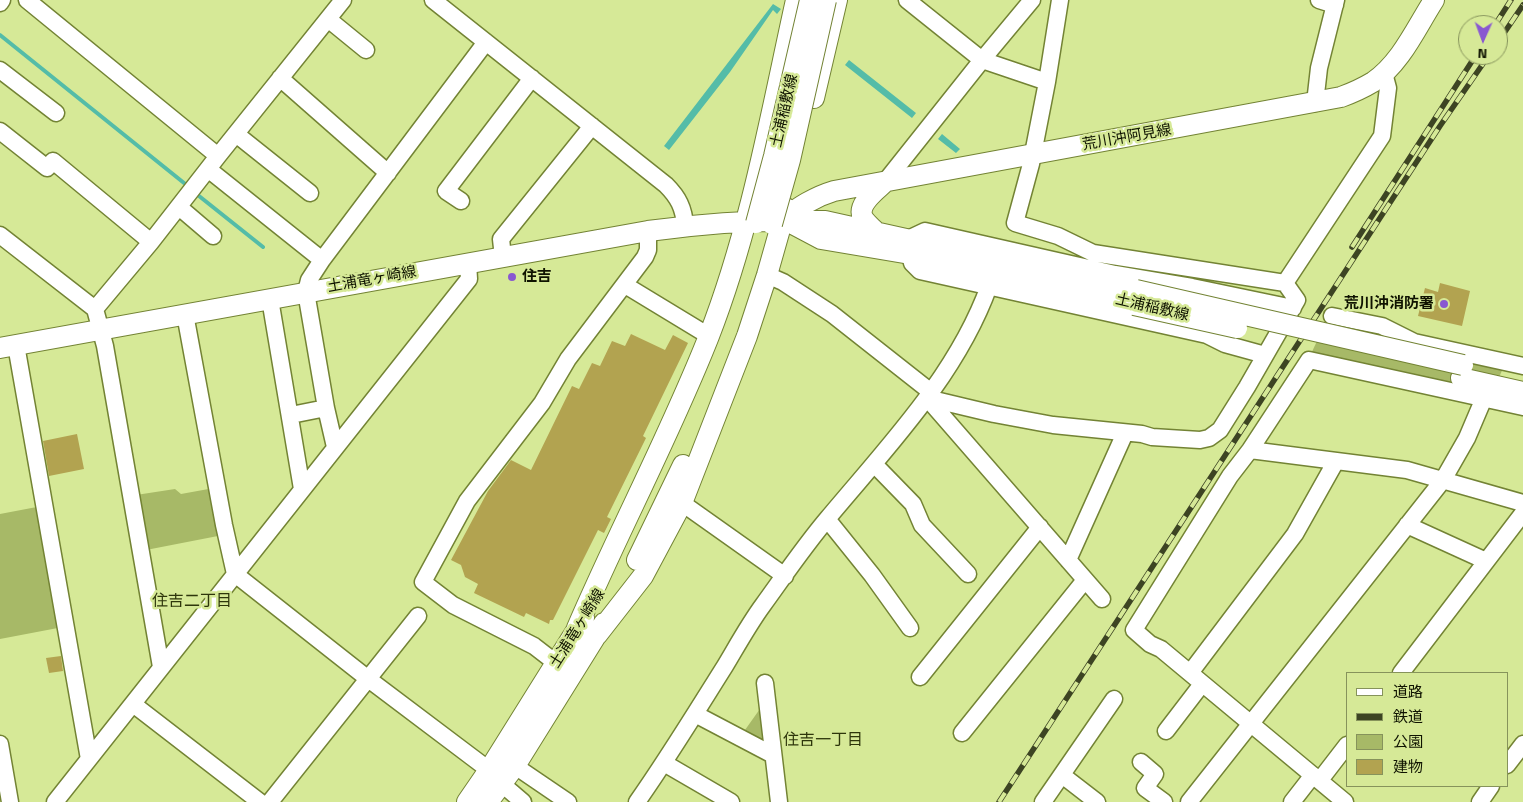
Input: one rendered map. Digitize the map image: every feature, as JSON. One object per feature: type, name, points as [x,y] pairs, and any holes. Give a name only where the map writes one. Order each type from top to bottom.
[{"type":"main road","points":[[597,635],[643,576],[682,503],[747,336],[767,275],[760,166],[796,0]]},
{"type":"main road","name":"土浦稲敷線","points":[[764,222],[774,156],[810,0]]},
{"type":"main road","name":"土浦稲敷線","points":[[764,222],[790,160],[826,0]]},
{"type":"main road","points":[[577,628],[602,570],[636,502],[709,336],[732,270],[764,222],[837,0]]},
{"type":"main road","name":"荒川沖阿見線","points":[[764,222],[824,194],[1341,97],[1359,90],[1384,73],[1399,56],[1434,0]]},
{"type":"main road","points":[[874,231],[863,218],[862,209],[866,200],[885,182]]},
{"type":"main road","name":"土浦稲敷線","points":[[764,222],[825,220],[874,231],[909,246]]},
{"type":"main road","name":"土浦稲敷線","points":[[764,222],[821,239],[909,246],[1462,371],[1523,378]]},
{"type":"main road","name":"土浦竜ヶ崎線","points":[[8,347],[648,231],[685,226],[764,222],[760,268],[720,382],[656,508],[597,635],[515,766],[496,777],[467,802]]},
{"type":"main road","name":"土浦稲敷線","points":[[1462,371],[1523,392]]},
{"type":"main road","name":"土浦竜ヶ崎線","points":[[488,802],[496,777],[556,663],[656,508]]},
{"type":"street","points":[[27,0],[218,156]]},
{"type":"street","points":[[95,309],[151,242],[343,0]]},
{"type":"street","points":[[433,0],[666,185],[676,195],[682,206],[685,226]]},
{"type":"street","points":[[907,0],[982,60],[1047,82]]},
{"type":"street","points":[[885,182],[1032,0]]},
{"type":"street","points":[[1006,250],[1016,223],[1033,155],[1060,0]]},
{"type":"street","points":[[1315,103],[1330,2]]},
{"type":"street","points":[[328,19],[366,50]]},
{"type":"street","points":[[335,448],[326,408],[306,292],[309,280],[322,260],[486,42]]},
{"type":"street","points":[[0,70],[56,114]]},
{"type":"street","points":[[1285,283],[1382,136],[1388,88],[1384,73]]},
{"type":"street","points":[[280,78],[388,173]]},
{"type":"street","points":[[461,201],[446,191],[532,78]]},
{"type":"street","points":[[503,256],[501,239],[592,126]]},
{"type":"street","points":[[0,131],[47,168],[52,161],[151,242]]},
{"type":"street","points":[[236,134],[310,193]]},
{"type":"street","points":[[208,169],[322,260]]},
{"type":"street","points":[[179,207],[213,236]]},
{"type":"street","points":[[1016,223],[1058,236],[1093,253],[1097,262]]},
{"type":"street","points":[[556,663],[534,646],[453,605],[423,582],[467,501],[542,403],[568,359],[625,285],[648,250],[648,231]]},
{"type":"street","points":[[1265,355],[1226,344],[1207,335],[920,271],[912,263],[909,246],[925,231],[1006,250],[1117,266],[1192,287],[1293,308]]},
{"type":"street","points":[[0,235],[95,309],[105,346],[161,667]]},
{"type":"street","points":[[55,802],[468,279],[468,263]]},
{"type":"street","points":[[929,395],[994,414],[1054,424],[1162,438],[1200,440],[1209,438],[1220,430],[1297,300],[1285,283],[1117,266]]},
{"type":"street","points":[[767,275],[783,282],[832,314],[929,395],[1102,599]]},
{"type":"street","points":[[625,285],[709,336]]},
{"type":"street","points":[[637,802],[664,764],[761,608],[827,520],[929,395],[963,342],[989,286]]},
{"type":"street","points":[[270,299],[302,489]]},
{"type":"street","points":[[185,314],[224,525],[235,574],[496,777],[523,802]]},
{"type":"street","points":[[1332,316],[1382,326],[1414,342],[1523,366]]},
{"type":"street","points":[[8,347],[89,759]]},
{"type":"street","points":[[1345,802],[1161,649],[1150,644],[1134,630],[1230,476],[1250,450],[1309,360],[1523,407]]},
{"type":"street","points":[[1189,802],[1443,480],[1466,438],[1484,398]]},
{"type":"street","points":[[291,415],[326,408]]},
{"type":"street","points":[[1068,560],[1124,433]]},
{"type":"street","points":[[1250,450],[1407,470],[1523,503]]},
{"type":"street","points":[[1190,673],[1295,534],[1336,461]]},
{"type":"street","points":[[874,464],[913,504],[922,525],[968,574]]},
{"type":"street","points":[[682,503],[785,576]]},
{"type":"street","points":[[1402,672],[1523,513]]},
{"type":"street","points":[[827,520],[872,575],[910,628]]},
{"type":"street","points":[[1408,524],[1486,561]]},
{"type":"street","points":[[920,677],[1040,527]]},
{"type":"street","points":[[962,733],[1085,580]]},
{"type":"street","points":[[270,802],[418,616]]},
{"type":"street","points":[[765,683],[779,802]]},
{"type":"street","points":[[1166,731],[1202,684]]},
{"type":"street","points":[[1043,802],[1114,699]]},
{"type":"street","points":[[133,704],[260,802]]},
{"type":"street","points":[[695,714],[773,755]]},
{"type":"street","points":[[0,744],[10,802]]},
{"type":"street","points":[[1508,764],[1523,744]]},
{"type":"street","points":[[1292,802],[1346,746]]},
{"type":"street","points":[[1141,762],[1155,774],[1145,788],[1164,802]]},
{"type":"street","points":[[664,764],[731,802]]},
{"type":"street","points":[[515,766],[568,802]]},
{"type":"street","points":[[1062,775],[1097,802]]},
{"type":"street","points":[[1480,802],[1490,787]]},
{"type":"green space","points":[[1325,324],[1505,364],[1491,395],[1310,356]]},
{"type":"green space","points":[[214,488],[223,535],[146,550],[136,495],[175,489],[181,494]]},
{"type":"green space","points":[[42,506],[63,627],[0,639],[0,514]]},
{"type":"green space","points":[[767,699],[773,755],[740,737]]},
{"type":"water","points":[[773,4],[781,9],[777,14],[773,10],[730,72],[669,150],[664,146]]},
{"type":"water","points":[[849,60],[916,113],[912,118],[845,65]]},
{"type":"water","points":[[942,134],[960,149],[956,153],[938,139]]},
{"type":"building","name":"荒川沖消防署","points":[[1440,283],[1470,291],[1462,326],[1418,316],[1425,288],[1438,292]]},
{"type":"building","points":[[631,334],[665,350],[673,335],[688,343],[643,436],[646,438],[607,517],[611,519],[604,533],[598,530],[553,620],[550,620],[549,624],[526,613],[524,617],[474,593],[478,584],[465,577],[461,565],[451,560],[488,491],[511,460],[531,470],[572,386],[579,389],[592,363],[600,366],[612,341],[625,346]]},
{"type":"building","points":[[77,434],[84,469],[49,476],[43,441]]},
{"type":"building","points":[[61,656],[63,671],[49,673],[46,658]]},
{"type":"waterway","points":[[0,35],[189,187]]},
{"type":"waterway","points":[[194,192],[263,247]]},
{"type":"railway","points":[[1501,15],[1511,0]]},
{"type":"railway","points":[[1508,27],[1523,5]]},
{"type":"railway","points":[[1352,247],[1470,65]]},
{"type":"railway","points":[[999,802],[1440,126],[1482,65]]},
{"type":"place","name":"住吉","points":[[512,277]]},
{"type":"place","name":"荒川沖消防署","points":[[1444,304]]},
{"type":"district","name":"住吉二丁目","points":[[192,602]]},
{"type":"district","name":"住吉一丁目","points":[[823,741]]}]
